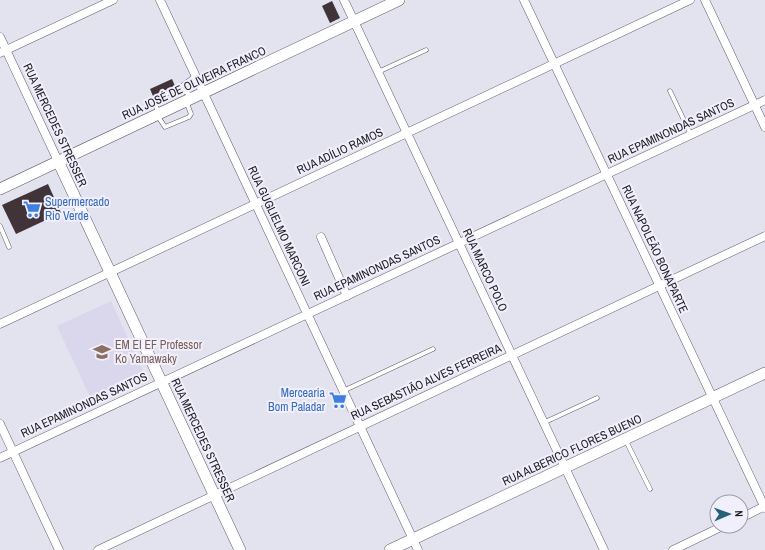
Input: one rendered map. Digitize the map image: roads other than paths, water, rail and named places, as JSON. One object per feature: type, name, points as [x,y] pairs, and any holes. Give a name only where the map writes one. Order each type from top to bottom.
[{"type":"street","points":[[3,51],[113,0]]},
{"type":"street","name":"RUA GUGLIELMO MARCONI","points":[[160,0],[195,76],[194,97],[256,204],[418,550]]},
{"type":"street","name":"RUA MARCO POLO","points":[[344,0],[604,550]]},
{"type":"street","name":"RUA JOSÉ DE OLIVEIRA FRANCO","points":[[0,189],[399,0]]},
{"type":"street","name":"RUA NAPOLEÃO BONAPARTE","points":[[524,0],[765,507]]},
{"type":"street","name":"RUA ADÍLIO RAMOS","points":[[0,324],[690,0]]},
{"type":"street","points":[[705,0],[765,127]]},
{"type":"street","name":"RUA MERCEDES STRESSER","points":[[0,37],[3,51],[58,161],[240,550]]},
{"type":"street","name":"RUA EPAMINONDAS SANTOS","points":[[0,458],[765,100]]},
{"type":"street","name":"RUA SEBASTIÃO ALVES FERREIRA","points":[[98,550],[765,236]]},
{"type":"street","points":[[321,237],[347,296]]},
{"type":"street","name":"RUA ALBERICO FLORES BUENO","points":[[390,550],[765,373]]},
{"type":"street","points":[[0,424],[59,550]]},
{"type":"street","points":[[749,514],[765,507]]},
{"type":"street","points":[[673,550],[709,533]]},
{"type":"lane","points":[[378,72],[426,50]]},
{"type":"lane","points":[[179,88],[194,97],[191,114],[189,117],[165,127],[153,100],[179,88],[195,76]]},
{"type":"lane","points":[[670,91],[691,134]]},
{"type":"lane","points":[[0,226],[9,247]]},
{"type":"lane","points":[[343,391],[433,349]]},
{"type":"lane","points":[[543,423],[597,398]]},
{"type":"lane","points":[[625,439],[650,489]]},
{"type":"place","name":"Supermercado Rio Verde","points":[[32,209]]},
{"type":"place","name":"EM EI EF Professor Ko Yamawaky","points":[[102,352]]},
{"type":"place","name":"Mercearia Bom Paladar","points":[[338,400]]}]
